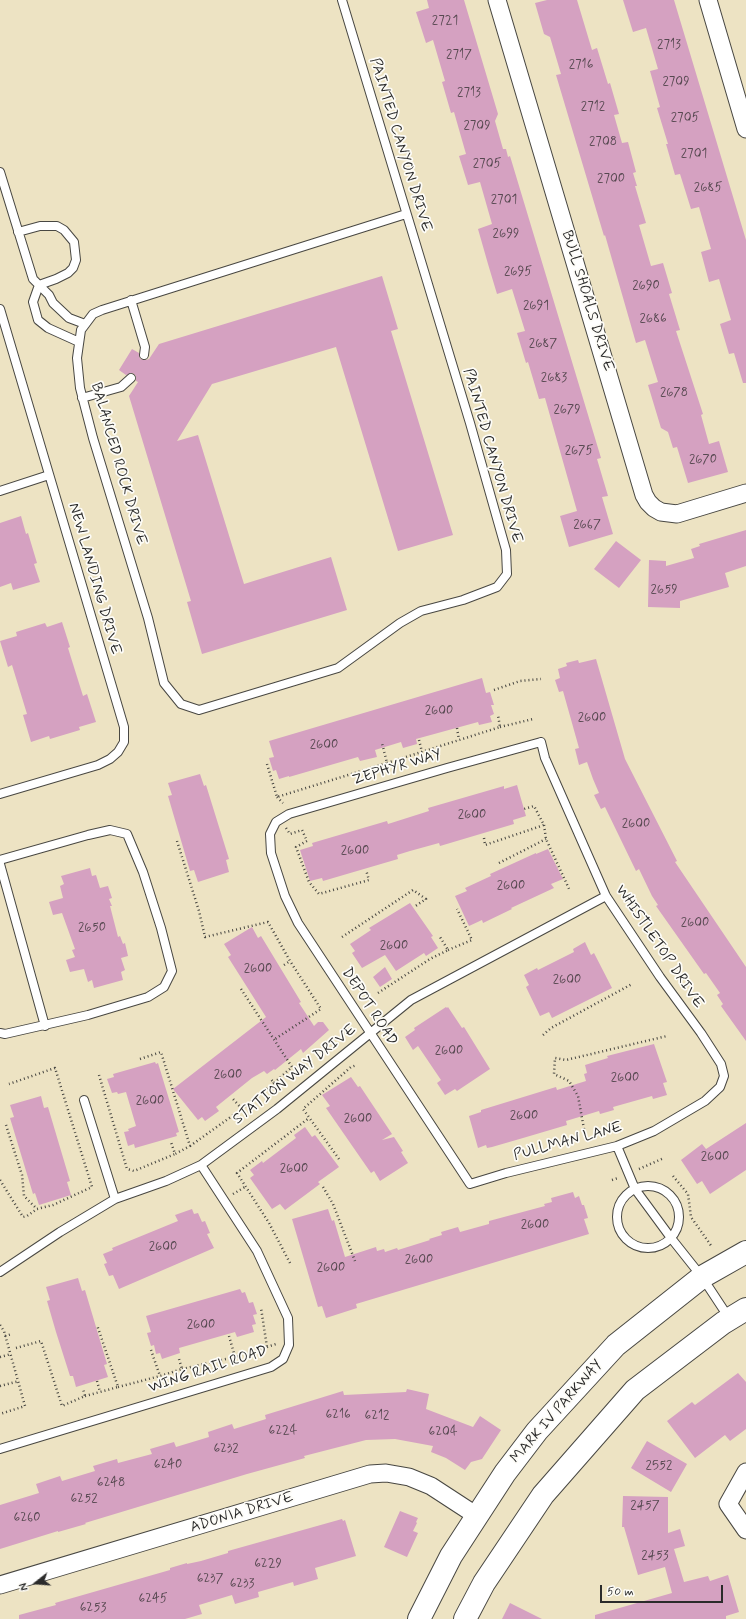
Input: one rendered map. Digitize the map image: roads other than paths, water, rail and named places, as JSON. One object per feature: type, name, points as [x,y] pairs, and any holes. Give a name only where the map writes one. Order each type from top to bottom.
[{"type":"main road","name":"MARK IV PARKWAY","points":[[419,1619],[451,1556],[505,1473],[537,1431],[616,1345],[702,1278],[746,1252]]},
{"type":"main road","points":[[465,1619],[484,1583],[543,1495],[635,1390],[738,1314]]},
{"type":"street","name":"BULL SHOALS DRIVE","points":[[497,0],[644,495],[654,508],[661,512],[677,514],[746,493]]},
{"type":"street","points":[[708,0],[746,128]]},
{"type":"street","points":[[746,1472],[728,1504],[746,1530]]},
{"type":"street","name":"ADONIA DRIVE","points":[[0,1585],[370,1474],[386,1473],[409,1477],[431,1486],[477,1516]]},
{"type":"lane","name":"PAINTED CANYON DRIVE","points":[[182,704],[199,710],[338,668],[400,623],[420,611],[463,600],[497,587],[507,574],[506,550],[470,423],[342,0]]},
{"type":"lane","points":[[0,172],[33,279],[69,318],[85,324],[94,314],[131,300],[406,214]]},
{"type":"lane","points":[[18,232],[40,226],[57,226],[64,230],[74,242],[76,260],[73,268],[68,273],[39,285]]},
{"type":"lane","points":[[39,285],[33,302],[38,320],[48,328],[79,342]]},
{"type":"lane","points":[[131,300],[145,347],[144,355]]},
{"type":"lane","name":"NEW LANDING DRIVE","points":[[0,309],[124,727],[124,742],[118,752],[110,759],[98,765],[0,794]]},
{"type":"lane","name":"BALANCED ROCK DRIVE","points":[[85,324],[81,330],[77,358],[82,398],[148,618],[164,683],[182,704]]},
{"type":"lane","points":[[82,398],[121,387],[131,378]]},
{"type":"lane","points":[[0,490],[49,476]]},
{"type":"lane","name":"ZEPHYR WAY","points":[[270,834],[276,822],[289,814],[541,742]]},
{"type":"lane","name":"WHISTLETOP DRIVE","points":[[541,742],[545,758],[606,896],[660,977],[701,1033],[721,1064],[724,1076]]},
{"type":"lane","points":[[0,860],[110,830],[127,834],[144,872],[172,971],[164,987],[148,996],[88,1015],[45,1026],[5,1034],[0,1033]]},
{"type":"lane","name":"DEPOT ROAD","points":[[270,834],[271,852],[286,896],[298,923],[470,1184]]},
{"type":"lane","points":[[0,864],[45,1026]]},
{"type":"lane","name":"STATION WAY DRIVE","points":[[0,1272],[60,1232],[115,1199],[166,1181],[201,1165],[278,1109],[411,1000],[606,896]]},
{"type":"lane","name":"PULLMAN LANE","points":[[470,1184],[506,1173],[617,1146],[654,1130],[704,1101],[720,1087],[724,1076]]},
{"type":"lane","points":[[84,1100],[115,1199]]},
{"type":"lane","points":[[617,1146],[635,1189],[670,1238],[702,1278],[738,1314]]},
{"type":"lane","name":"WING RAIL ROAD","points":[[0,1449],[271,1367],[283,1359],[289,1345],[290,1332],[288,1318],[257,1251],[201,1165]]},
{"type":"lane","points":[[644,1186],[656,1187],[667,1193],[675,1202],[679,1214],[678,1226],[663,1245],[652,1249],[639,1248],[628,1242],[620,1233],[617,1221],[618,1209],[623,1198],[635,1189],[644,1186]]}]
